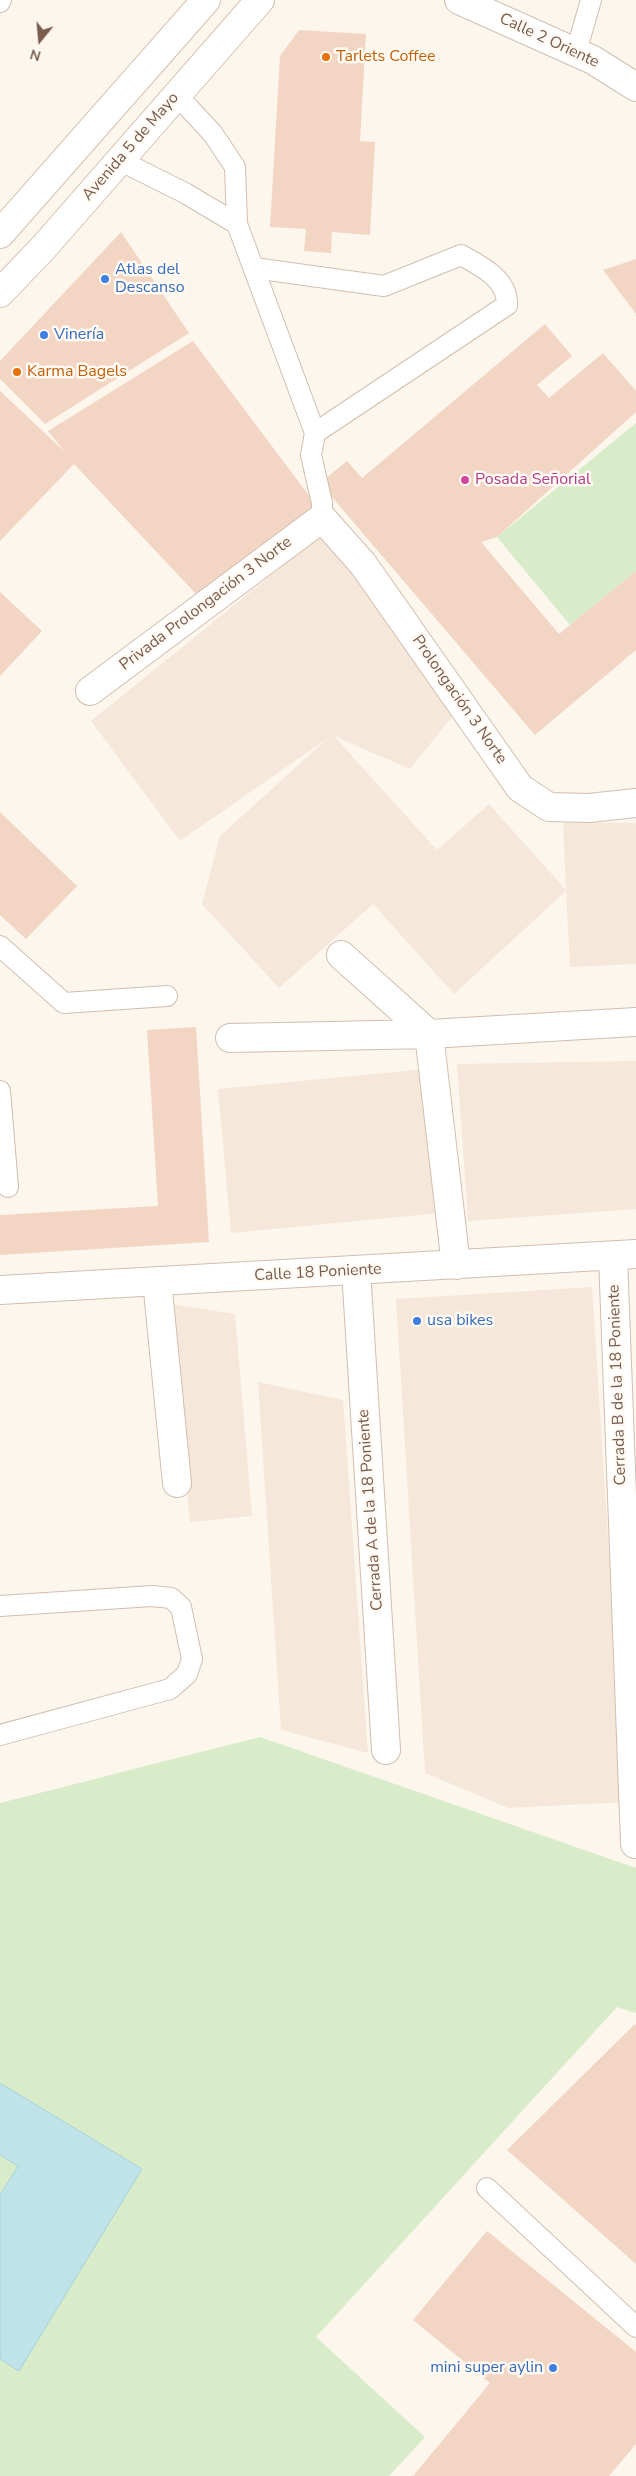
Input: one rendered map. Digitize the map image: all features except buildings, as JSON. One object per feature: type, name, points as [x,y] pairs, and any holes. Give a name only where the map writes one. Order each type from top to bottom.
[{"type":"street","points":[[0,233],[206,0]]},
{"type":"street","name":"Avenida 5 de Mayo","points":[[0,293],[44,247],[260,0]]},
{"type":"street","name":"Calle 2 Oriente","points":[[458,0],[594,60],[636,87]]},
{"type":"street","name":"Privada Prolongación 3 Norte","points":[[90,691],[322,518]]},
{"type":"street","name":"Prolongación 3 Norte","points":[[322,518],[363,564],[520,788],[550,807],[589,808],[636,802]]},
{"type":"street","points":[[341,955],[429,1034],[456,1265]]},
{"type":"street","points":[[230,1038],[429,1034],[636,1022]]},
{"type":"street","name":"Calle 18 Poniente","points":[[0,1290],[624,1255]]},
{"type":"street","name":"Cerrada B de la 18 Poniente","points":[[624,1255],[635,1844]]},
{"type":"street","name":"Cerrada A de la 18 Poniente","points":[[356,1270],[386,1750]]},
{"type":"street","points":[[157,1281],[177,1483]]},
{"type":"lane","points":[[576,52],[590,0]]},
{"type":"lane","points":[[177,95],[213,134],[235,167],[237,224],[315,433],[311,455],[322,503],[322,518]]},
{"type":"lane","points":[[119,160],[186,193],[237,224]]},
{"type":"lane","points":[[254,268],[384,286],[461,255],[491,272],[507,297],[507,305],[315,433]]},
{"type":"lane","points":[[0,946],[64,1004],[167,996]]},
{"type":"lane","points":[[0,1091],[8,1186]]},
{"type":"lane","points":[[0,1606],[152,1596],[170,1598],[181,1607],[192,1660],[187,1674],[170,1689],[0,1735]]},
{"type":"lane","points":[[487,2188],[636,2327]]},
{"type":"shaded area","points":[[323,533],[455,713],[410,769],[334,736],[437,850],[489,804],[566,890],[563,823],[636,823],[636,964],[570,967],[566,891],[454,994],[373,904],[279,988],[202,904],[220,836],[328,738],[180,841],[91,721]]},
{"type":"shaded area","points":[[636,1061],[636,1209],[468,1221],[457,1064]]},
{"type":"shaded area","points":[[426,1069],[440,1213],[231,1233],[218,1089]]},
{"type":"shaded area","points":[[592,1287],[625,1802],[508,1808],[425,1773],[396,1299]]},
{"type":"shaded area","points":[[171,1304],[235,1314],[252,1516],[190,1522]]},
{"type":"shaded area","points":[[258,1382],[343,1400],[368,1753],[281,1730]]},
{"type":"green space","points":[[636,423],[636,571],[570,625],[497,537]]},
{"type":"green space","points":[[260,1737],[636,1868],[636,2013],[617,2007],[316,2337],[425,2437],[389,2476],[0,2476],[0,1803]]},
{"type":"water","points":[[0,2083],[142,2169],[19,2371],[0,2359],[0,2195],[18,2166],[0,2155]]},
{"type":"place","name":"Tarlets Coffee","points":[[326,57]]},
{"type":"place","name":"Atlas del Descanso","points":[[105,279]]},
{"type":"place","name":"Vinería","points":[[44,335]]},
{"type":"place","name":"Karma Bagels","points":[[17,372]]},
{"type":"place","name":"Posada Señorial","points":[[465,480]]},
{"type":"place","name":"usa bikes","points":[[417,1321]]},
{"type":"place","name":"mini super aylin","points":[[553,2368]]}]
